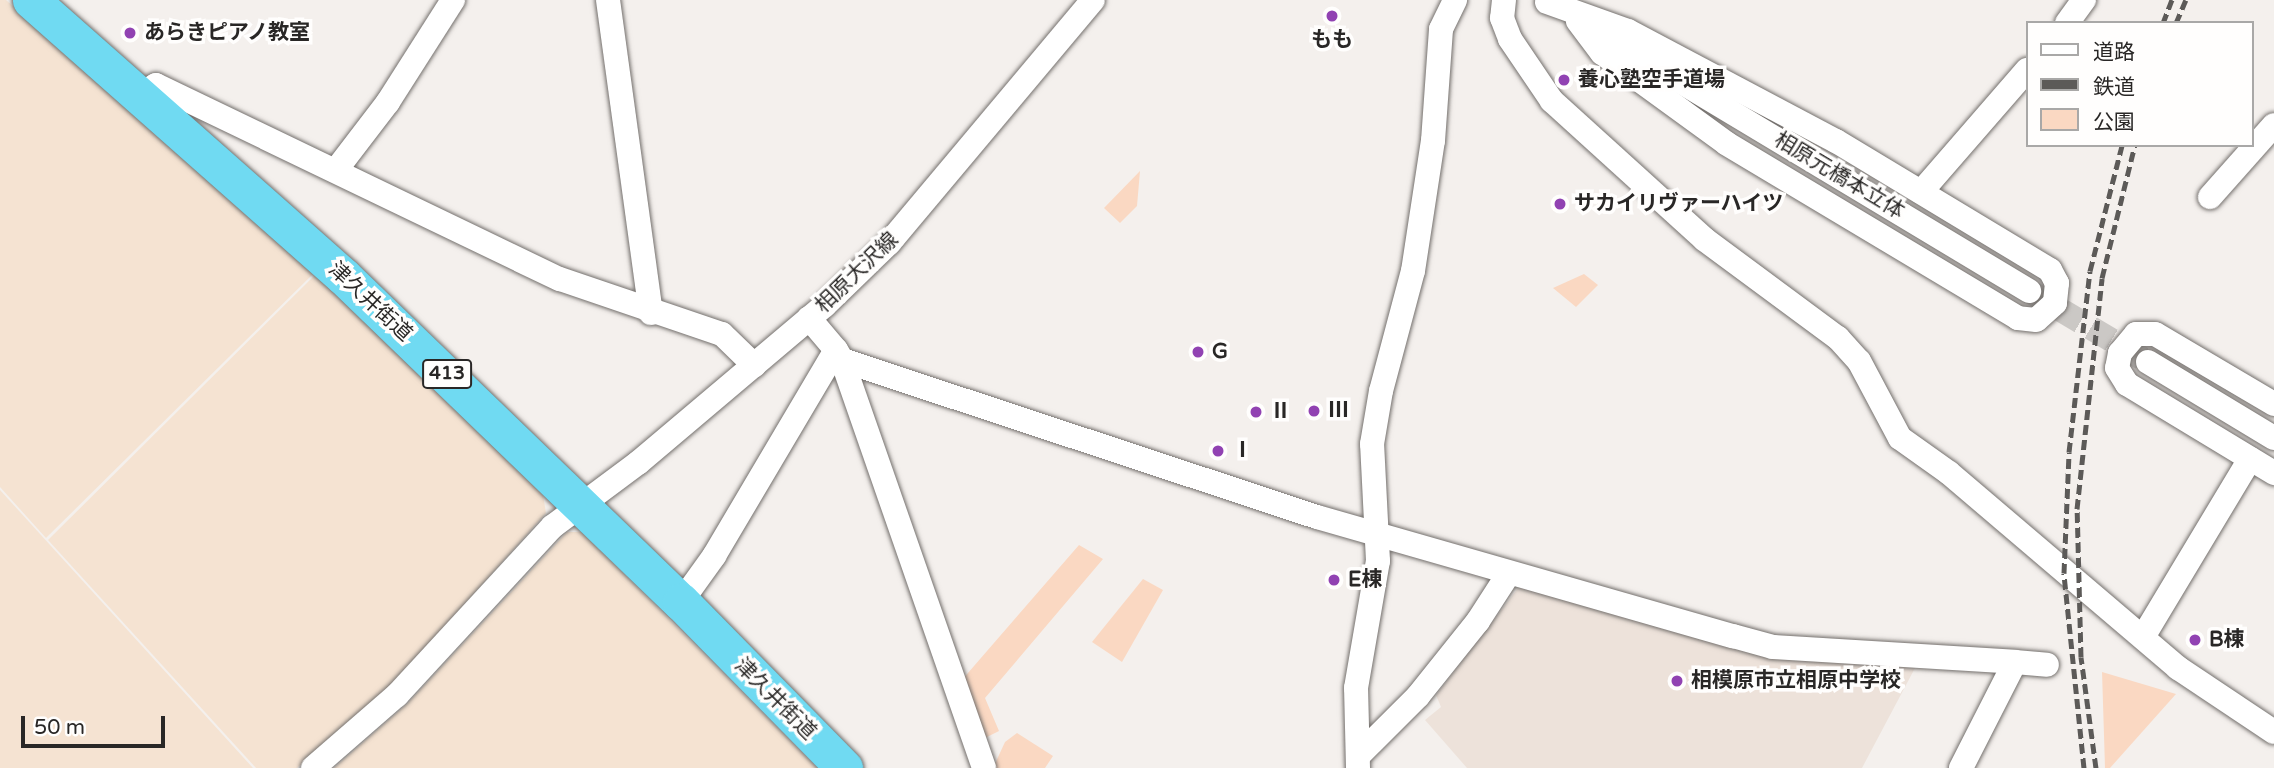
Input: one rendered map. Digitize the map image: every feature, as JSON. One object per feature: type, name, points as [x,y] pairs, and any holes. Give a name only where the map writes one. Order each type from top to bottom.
[{"type":"highway","name":"津久井街道","points":[[31,0],[343,276],[681,602],[844,768]]},
{"type":"street","points":[[336,170],[382,112],[453,0]]},
{"type":"street","points":[[608,0],[652,313]]},
{"type":"street","name":"相原大沢線","points":[[313,768],[397,695],[552,527],[809,318],[926,205],[1093,0]]},
{"type":"street","points":[[1358,762],[1356,688],[1374,587],[1378,535],[1373,444],[1381,391],[1408,297],[1420,229],[1441,29],[1455,0]]},
{"type":"street","points":[[1504,0],[1502,18],[1510,39],[1536,81],[1572,122],[1704,239],[1838,338],[1859,361],[1900,438],[2178,668],[2274,732]]},
{"type":"street","points":[[1545,1],[1628,30],[1799,119],[2050,270],[2057,290],[2049,310],[2036,320],[2018,318],[1726,143],[1602,53],[1578,21]]},
{"type":"street","name":"相原元橋本立体","points":[[1545,1],[2029,290]]},
{"type":"street","points":[[1921,192],[2025,72]]},
{"type":"street","points":[[139,96],[156,85],[560,279],[652,313],[722,334],[754,365]]},
{"type":"street","points":[[2253,140],[2268,120]]},
{"type":"street","points":[[2210,197],[2248,147]]},
{"type":"street","points":[[809,318],[839,355],[985,768]]},
{"type":"street","points":[[2274,404],[2155,334],[2136,334],[2120,353],[2117,368],[2127,384],[2274,473]]},
{"type":"street","points":[[839,355],[1378,535],[1773,647],[2047,665]]},
{"type":"street","points":[[681,602],[714,556],[839,355]]},
{"type":"street","points":[[2148,362],[2274,438]]},
{"type":"street","points":[[2143,637],[2250,458]]},
{"type":"street","points":[[1358,762],[1416,698],[1478,621],[1509,573]]},
{"type":"street","points":[[1961,768],[2015,662]]},
{"type":"shaded area","points":[[0,0],[6,0],[313,274],[46,538],[0,487]]},
{"type":"shaded area","points":[[316,274],[543,495],[546,513],[391,686],[297,768],[256,768],[48,540]]},
{"type":"shaded area","points":[[0,490],[253,768],[0,768]]},
{"type":"shaded area","points":[[567,532],[582,532],[817,768],[334,768],[408,703]]},
{"type":"shaded area","name":"相模原市立相原中学校","points":[[1519,587],[1915,668],[1862,768],[1467,768],[1425,720],[1441,707],[1436,695]]},
{"type":"green space","points":[[1140,171],[1137,206],[1120,223],[1104,208]]},
{"type":"green space","points":[[1584,274],[1598,285],[1576,307],[1553,288]]},
{"type":"green space","points":[[1079,545],[1103,559],[985,698],[999,731],[983,739],[961,681]]},
{"type":"green space","points":[[1143,579],[1163,590],[1122,662],[1092,642]]},
{"type":"green space","points":[[2102,672],[2176,694],[2110,768],[2105,768]]},
{"type":"green space","points":[[1017,733],[1053,756],[1045,768],[993,768],[1005,742]]},
{"type":"tunnel","points":[[2029,291],[2148,362]]},
{"type":"railway","points":[[2164,21],[2172,0]]},
{"type":"railway","points":[[2177,21],[2186,0]]},
{"type":"railway","points":[[2084,768],[2064,573],[2069,452],[2090,271],[2121,147]]},
{"type":"railway","points":[[2096,768],[2081,657],[2077,509],[2102,278],[2135,147]]},
{"type":"place","name":"もも","points":[[1332,16]]},
{"type":"place","name":"あらきピアノ教室","points":[[130,33]]},
{"type":"place","name":"養心塾空手道場","points":[[1564,80]]},
{"type":"place","name":"サカイリヴァーハイツ","points":[[1560,204]]},
{"type":"place","name":"G","points":[[1198,352]]},
{"type":"place","name":"Ⅲ","points":[[1314,411]]},
{"type":"place","name":"Ⅱ","points":[[1256,412]]},
{"type":"place","name":"Ⅰ","points":[[1218,451]]},
{"type":"place","name":"E棟","points":[[1334,580]]},
{"type":"place","name":"B棟","points":[[2195,640]]},
{"type":"place","name":"相模原市立相原中学校","points":[[1677,681]]}]
